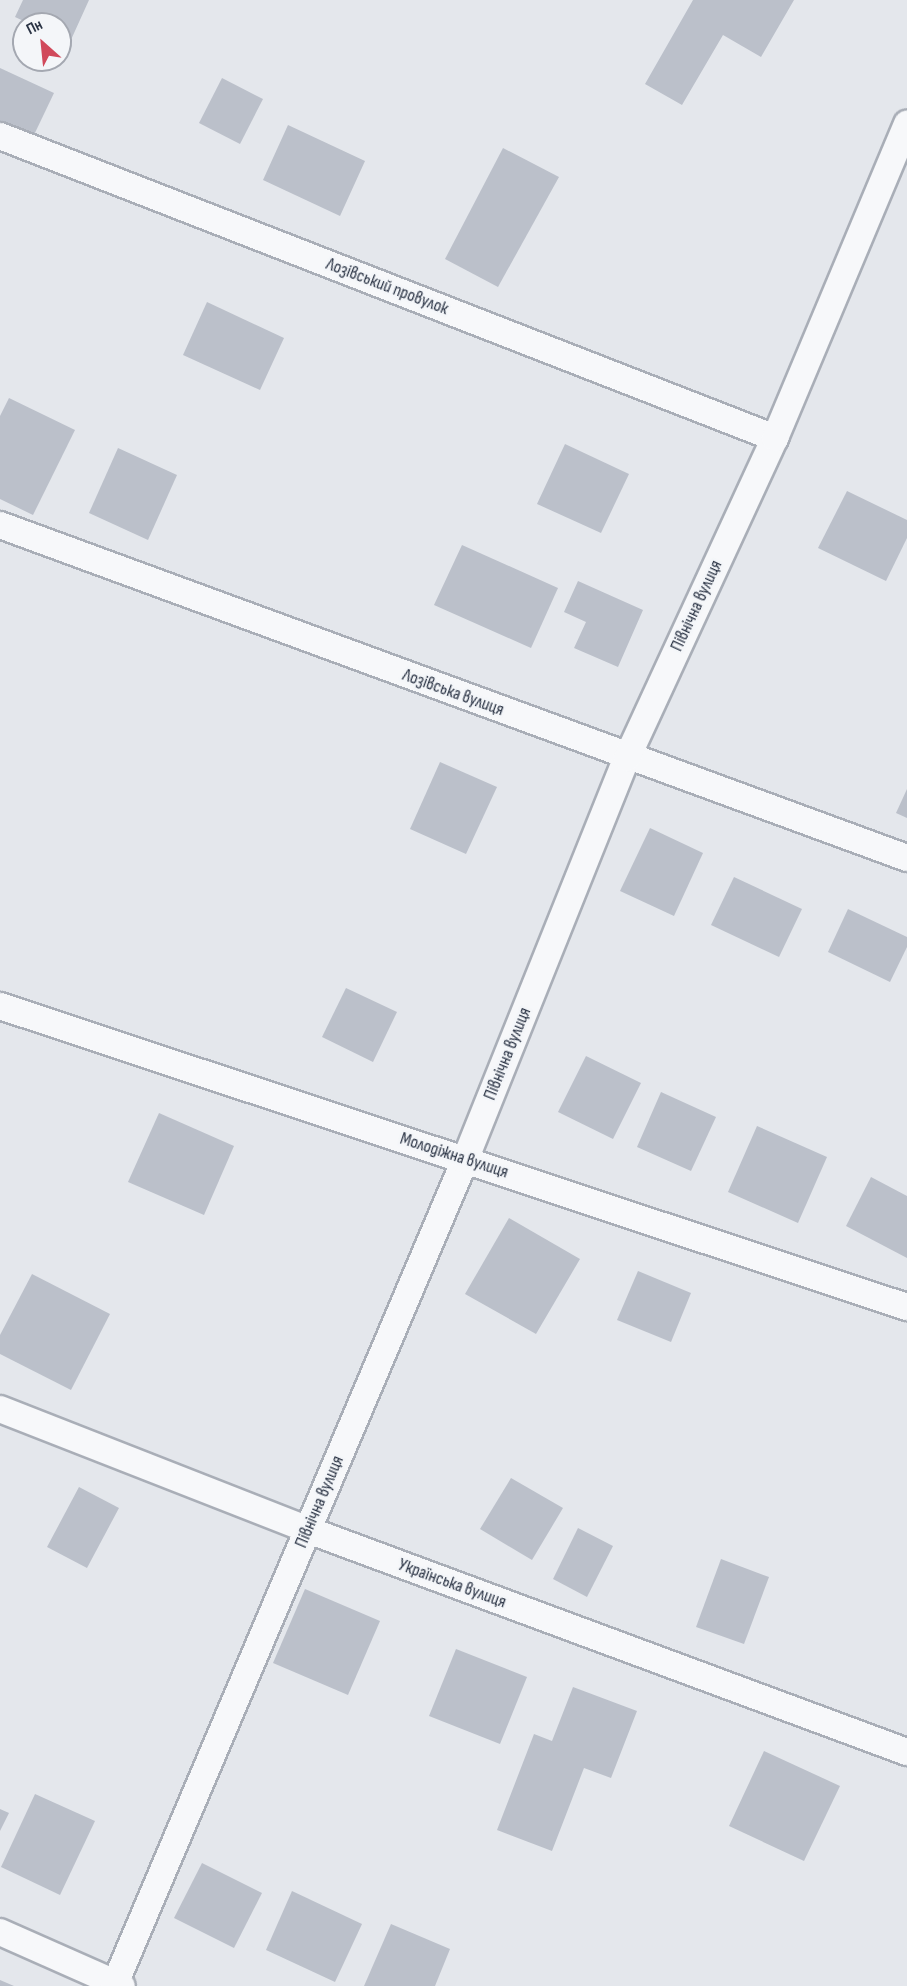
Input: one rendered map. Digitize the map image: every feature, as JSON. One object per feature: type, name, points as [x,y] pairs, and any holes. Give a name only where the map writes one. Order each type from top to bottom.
[{"type":"street","name":"Північна вулиця","points":[[117,1985],[465,1160],[627,758],[775,438],[907,124]]},
{"type":"street","name":"Лозівський провулок","points":[[0,136],[775,438]]},
{"type":"street","name":"Лозівська вулиця","points":[[0,525],[627,758],[907,858]]},
{"type":"street","name":"Молодіжна вулиця","points":[[0,1006],[907,1307]]},
{"type":"street","name":"Українська вулиця","points":[[0,1409],[308,1530],[907,1752]]},
{"type":"street","points":[[0,1932],[117,1985]]},
{"type":"building","points":[[23,0],[89,0],[72,38],[72,12],[17,12]]},
{"type":"building","points":[[693,0],[794,0],[761,57],[723,35],[682,105],[645,84]]},
{"type":"building","points":[[0,68],[54,93],[33,137],[0,122]]},
{"type":"building","points":[[222,78],[263,99],[240,144],[199,123]]},
{"type":"building","points":[[288,125],[365,161],[340,216],[263,180]]},
{"type":"building","points":[[503,148],[559,177],[498,287],[445,259]]},
{"type":"building","points":[[207,302],[284,338],[260,390],[183,355]]},
{"type":"building","points":[[9,398],[75,430],[33,515],[0,499],[0,416]]},
{"type":"building","points":[[565,444],[629,474],[601,533],[537,504]]},
{"type":"building","points":[[118,448],[177,475],[148,540],[89,513]]},
{"type":"building","points":[[847,491],[907,520],[907,538],[886,581],[818,548]]},
{"type":"building","points":[[462,545],[558,588],[531,648],[434,605]]},
{"type":"building","points":[[578,581],[643,610],[618,667],[574,648],[586,622],[564,612]]},
{"type":"building","points":[[440,762],[497,787],[466,854],[410,829]]},
{"type":"building","points":[[907,789],[907,818],[896,813]]},
{"type":"building","points":[[650,828],[703,853],[674,916],[620,891]]},
{"type":"building","points":[[734,877],[802,909],[779,957],[711,925]]},
{"type":"building","points":[[848,909],[907,937],[907,947],[890,982],[828,952]]},
{"type":"building","points":[[346,988],[397,1012],[373,1062],[322,1037]]},
{"type":"building","points":[[586,1056],[641,1083],[613,1139],[558,1112]]},
{"type":"building","points":[[661,1092],[716,1117],[691,1171],[637,1147]]},
{"type":"building","points":[[159,1113],[234,1146],[204,1215],[128,1182]]},
{"type":"building","points":[[757,1126],[827,1157],[798,1223],[728,1192]]},
{"type":"building","points":[[871,1177],[907,1196],[907,1258],[846,1226]]},
{"type":"building","points":[[509,1218],[580,1259],[536,1334],[465,1294]]},
{"type":"building","points":[[638,1271],[691,1293],[671,1342],[617,1320]]},
{"type":"building","points":[[32,1274],[110,1314],[71,1390],[0,1354],[0,1335]]},
{"type":"building","points":[[511,1478],[563,1508],[532,1560],[480,1529]]},
{"type":"building","points":[[79,1487],[119,1508],[87,1568],[47,1547]]},
{"type":"building","points":[[578,1528],[613,1546],[587,1597],[553,1579]]},
{"type":"building","points":[[721,1559],[769,1577],[744,1644],[696,1627]]},
{"type":"building","points":[[305,1589],[380,1621],[348,1695],[273,1663]]},
{"type":"building","points":[[456,1649],[527,1677],[500,1744],[429,1716]]},
{"type":"building","points":[[573,1687],[637,1711],[611,1778],[584,1768],[552,1851],[497,1830],[534,1734],[552,1741]]},
{"type":"building","points":[[764,1751],[840,1786],[804,1861],[729,1826]]},
{"type":"building","points":[[35,1794],[95,1821],[60,1895],[1,1867]]},
{"type":"building","points":[[0,1809],[9,1813],[0,1831]]},
{"type":"building","points":[[202,1863],[262,1893],[234,1948],[174,1918]]},
{"type":"building","points":[[292,1891],[362,1924],[335,1982],[266,1950]]},
{"type":"building","points":[[391,1924],[450,1949],[435,1986],[364,1986]]},
{"type":"building","points":[[0,1980],[14,1986],[0,1986]]}]
